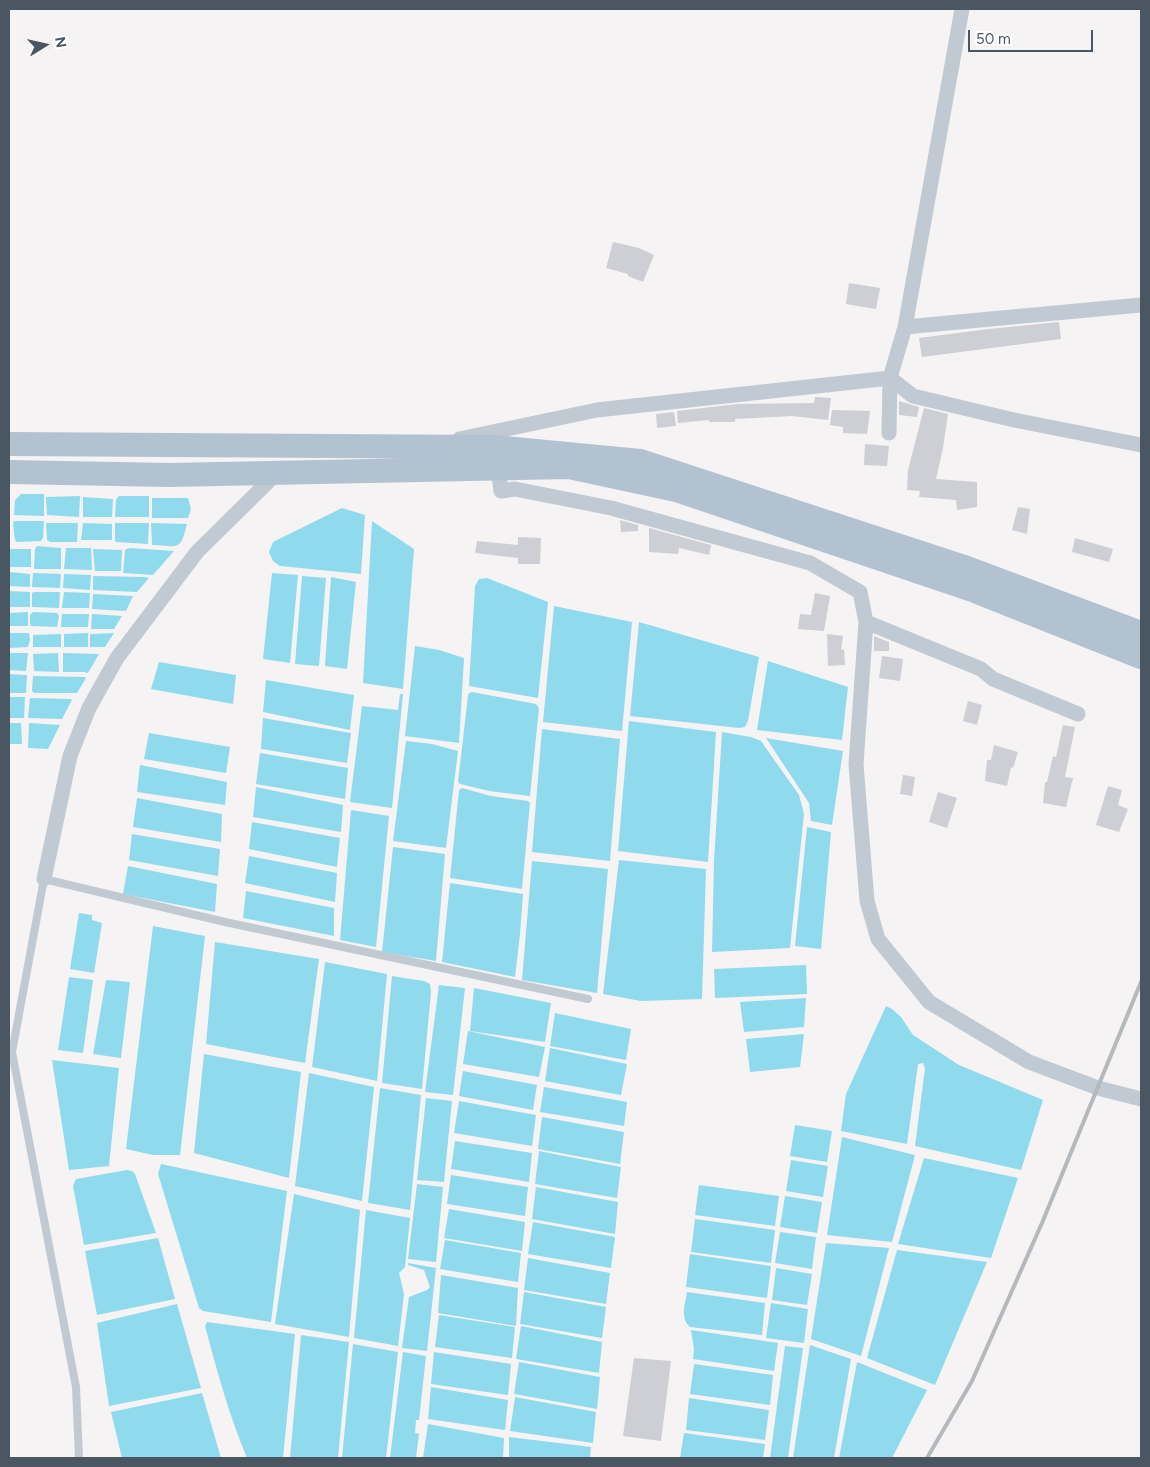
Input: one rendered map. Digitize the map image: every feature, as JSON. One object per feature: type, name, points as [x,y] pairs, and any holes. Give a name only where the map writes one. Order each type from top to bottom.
[{"type":"main road","points":[[9,444],[421,447],[569,467],[676,490],[974,591],[1141,657]]},
{"type":"main road","points":[[9,472],[169,475],[278,472],[496,457],[640,461],[966,568],[1141,633]]},
{"type":"street","points":[[889,433],[890,378],[905,327],[962,9]]},
{"type":"street","points":[[905,327],[1141,305]]},
{"type":"street","points":[[421,447],[597,410],[890,378],[913,396],[1014,420],[1141,445]]},
{"type":"street","points":[[496,457],[501,491],[515,489],[611,508],[810,563],[860,592],[866,622],[856,764],[867,901],[878,939],[929,1002],[1029,1062],[1098,1088],[1141,1099]]},
{"type":"street","points":[[44,879],[70,756],[89,708],[117,658],[197,552],[278,472]]},
{"type":"street","points":[[866,622],[981,669],[993,679],[1078,714]]},
{"type":"lane","points":[[79,1458],[76,1387],[12,1052],[44,879],[225,922],[588,999]]},
{"type":"water","points":[[21,494],[44,494],[44,516],[14,515],[15,500]]},
{"type":"water","points":[[80,496],[79,517],[47,515],[46,497]]},
{"type":"water","points":[[119,496],[149,496],[149,517],[115,517],[116,500]]},
{"type":"water","points":[[83,497],[113,499],[112,517],[83,517]]},
{"type":"water","points":[[152,498],[188,498],[191,509],[188,518],[152,518]]},
{"type":"water","points":[[342,508],[365,515],[361,574],[280,566],[273,561],[269,552],[273,542]]},
{"type":"water","points":[[14,521],[44,521],[43,538],[41,541],[17,542],[15,540]]},
{"type":"water","points":[[372,521],[414,549],[403,689],[363,683]]},
{"type":"water","points":[[46,523],[78,523],[77,542],[50,542],[47,540]]},
{"type":"water","points":[[83,523],[112,524],[112,540],[81,540]]},
{"type":"water","points":[[115,523],[149,523],[148,544],[116,542]]},
{"type":"water","points":[[151,523],[187,524],[180,543],[168,546],[152,545]]},
{"type":"water","points":[[37,546],[61,548],[61,569],[34,569],[35,549]]},
{"type":"water","points":[[66,548],[91,548],[92,570],[64,569]]},
{"type":"water","points":[[130,548],[174,551],[153,575],[123,573],[125,551]]},
{"type":"water","points":[[9,549],[31,549],[31,567],[9,567]]},
{"type":"water","points":[[93,549],[122,550],[121,571],[95,571]]},
{"type":"water","points":[[9,572],[30,574],[30,587],[9,586]]},
{"type":"water","points":[[33,573],[61,574],[60,588],[32,587]]},
{"type":"water","points":[[272,573],[298,575],[290,663],[263,659]]},
{"type":"water","points":[[64,574],[91,575],[90,590],[63,588]]},
{"type":"water","points":[[93,576],[149,578],[137,592],[93,590]]},
{"type":"water","points":[[302,576],[326,578],[319,666],[295,664]]},
{"type":"water","points":[[331,577],[356,582],[347,669],[325,666]]},
{"type":"water","points":[[487,578],[548,602],[538,698],[469,686],[475,586],[479,579]]},
{"type":"water","points":[[9,591],[30,592],[30,607],[9,607]]},
{"type":"water","points":[[60,592],[59,608],[32,607],[32,593]]},
{"type":"water","points":[[64,592],[90,593],[89,608],[62,608]]},
{"type":"water","points":[[93,594],[133,596],[126,611],[92,609]]},
{"type":"water","points":[[554,606],[632,622],[622,731],[543,722]]},
{"type":"water","points":[[28,612],[28,626],[9,626],[9,613]]},
{"type":"water","points":[[33,612],[57,613],[59,616],[57,627],[31,626],[30,615]]},
{"type":"water","points":[[62,614],[89,614],[88,627],[61,627]]},
{"type":"water","points":[[92,614],[122,616],[114,629],[91,629]]},
{"type":"water","points":[[639,622],[759,657],[748,721],[745,727],[739,728],[630,716]]},
{"type":"water","points":[[9,633],[29,633],[28,647],[9,648]]},
{"type":"water","points":[[88,633],[88,647],[64,647],[64,634]]},
{"type":"water","points":[[114,633],[105,647],[90,647],[91,634]]},
{"type":"water","points":[[61,634],[61,647],[33,647],[33,635]]},
{"type":"water","points":[[415,646],[439,650],[464,658],[459,743],[405,736]]},
{"type":"water","points":[[9,653],[28,653],[26,671],[9,670]]},
{"type":"water","points":[[58,653],[59,672],[34,671],[33,654]]},
{"type":"water","points":[[63,653],[99,654],[88,673],[63,672]]},
{"type":"water","points":[[768,661],[848,687],[842,740],[757,730]]},
{"type":"water","points":[[159,662],[236,675],[233,704],[151,689]]},
{"type":"water","points":[[9,674],[27,675],[26,693],[9,693]]},
{"type":"water","points":[[33,676],[86,678],[77,693],[34,693],[32,691]]},
{"type":"water","points":[[266,680],[354,695],[350,730],[263,712]]},
{"type":"water","points":[[472,692],[536,704],[539,708],[530,796],[489,791],[458,782],[468,696]]},
{"type":"water","points":[[400,694],[403,694],[392,808],[350,802],[362,706],[398,710]]},
{"type":"water","points":[[9,697],[25,697],[24,718],[9,718]]},
{"type":"water","points":[[30,698],[72,700],[62,719],[28,718]]},
{"type":"water","points":[[263,718],[351,733],[347,763],[261,749]]},
{"type":"water","points":[[629,721],[716,732],[708,862],[618,851]]},
{"type":"water","points":[[9,723],[21,723],[22,744],[9,744]]},
{"type":"water","points":[[29,723],[60,725],[48,749],[28,748]]},
{"type":"water","points":[[542,729],[620,739],[610,861],[532,852]]},
{"type":"water","points":[[722,732],[751,737],[761,741],[799,795],[804,814],[790,948],[712,952],[714,861]]},
{"type":"water","points":[[149,733],[230,747],[226,773],[144,759]]},
{"type":"water","points":[[766,738],[843,751],[832,825],[811,821],[809,803]]},
{"type":"water","points":[[406,741],[432,744],[458,751],[446,848],[393,841]]},
{"type":"water","points":[[260,753],[348,768],[345,799],[256,784]]},
{"type":"water","points":[[140,765],[227,782],[225,805],[137,792]]},
{"type":"water","points":[[256,787],[343,805],[341,832],[253,817]]},
{"type":"water","points":[[462,788],[491,796],[528,801],[530,803],[522,889],[450,878],[459,790]]},
{"type":"water","points":[[137,798],[222,814],[221,842],[133,827]]},
{"type":"water","points":[[351,810],[389,816],[376,947],[340,940]]},
{"type":"water","points":[[252,822],[340,838],[337,867],[249,849]]},
{"type":"water","points":[[807,827],[831,832],[821,949],[795,946]]},
{"type":"water","points":[[132,834],[220,849],[218,876],[129,860]]},
{"type":"water","points":[[393,847],[445,854],[436,961],[382,952]]},
{"type":"water","points":[[249,856],[337,873],[335,902],[245,883]]},
{"type":"water","points":[[619,860],[706,869],[702,999],[641,1001],[603,994]]},
{"type":"water","points":[[532,861],[608,869],[597,993],[522,980]]},
{"type":"water","points":[[128,866],[217,884],[215,912],[123,894]]},
{"type":"water","points":[[450,883],[523,894],[515,977],[442,962]]},
{"type":"water","points":[[246,891],[334,908],[334,936],[243,918]]},
{"type":"water","points":[[79,913],[92,915],[92,920],[102,923],[94,973],[70,969]]},
{"type":"water","points":[[153,926],[205,936],[180,1155],[153,1155],[126,1149]]},
{"type":"water","points":[[215,942],[319,959],[305,1063],[206,1044]]},
{"type":"water","points":[[325,962],[387,974],[377,1081],[312,1067]]},
{"type":"water","points":[[806,965],[807,994],[715,998],[714,969]]},
{"type":"water","points":[[392,976],[424,981],[430,984],[431,992],[422,1089],[382,1083]]},
{"type":"water","points":[[69,977],[93,980],[83,1053],[58,1050]]},
{"type":"water","points":[[106,980],[130,982],[121,1058],[93,1054]]},
{"type":"water","points":[[439,985],[465,988],[453,1095],[425,1092]]},
{"type":"water","points":[[474,988],[551,1003],[545,1042],[470,1031]]},
{"type":"water","points":[[806,998],[804,1027],[744,1032],[740,1002]]},
{"type":"water","points":[[886,1006],[901,1017],[913,1035],[959,1065],[1043,1100],[1021,1170],[915,1146],[925,1068],[923,1063],[918,1064],[907,1144],[841,1131],[846,1094]]},
{"type":"water","points":[[555,1013],[631,1029],[626,1060],[550,1046]]},
{"type":"water","points":[[468,1031],[545,1047],[539,1077],[463,1064]]},
{"type":"water","points":[[804,1034],[800,1067],[750,1072],[746,1039]]},
{"type":"water","points":[[550,1048],[627,1064],[621,1095],[545,1081]]},
{"type":"water","points":[[204,1054],[301,1072],[289,1178],[194,1153]]},
{"type":"water","points":[[52,1060],[119,1068],[109,1166],[69,1170]]},
{"type":"water","points":[[463,1071],[537,1085],[533,1110],[459,1096]]},
{"type":"water","points":[[309,1073],[374,1087],[362,1201],[295,1186]]},
{"type":"water","points":[[544,1087],[627,1102],[624,1126],[540,1112]]},
{"type":"water","points":[[380,1088],[421,1095],[410,1210],[368,1203]]},
{"type":"water","points":[[426,1098],[452,1101],[444,1182],[417,1180]]},
{"type":"water","points":[[459,1101],[536,1115],[532,1146],[454,1133]]},
{"type":"water","points":[[542,1117],[624,1132],[620,1164],[538,1149]]},
{"type":"water","points":[[795,1125],[832,1131],[827,1162],[790,1156]]},
{"type":"water","points":[[842,1137],[915,1155],[892,1242],[827,1235]]},
{"type":"water","points":[[455,1141],[532,1153],[529,1182],[451,1169]]},
{"type":"water","points":[[539,1151],[621,1167],[617,1198],[535,1184]]},
{"type":"water","points":[[924,1158],[1018,1178],[991,1258],[898,1244]]},
{"type":"water","points":[[791,1160],[828,1166],[823,1197],[786,1191]]},
{"type":"water","points":[[161,1164],[287,1191],[271,1322],[203,1311],[199,1308],[158,1174]]},
{"type":"water","points":[[127,1170],[135,1174],[156,1233],[84,1245],[73,1186],[76,1179]]},
{"type":"water","points":[[451,1175],[528,1187],[525,1216],[447,1204]]},
{"type":"water","points":[[417,1184],[443,1187],[436,1262],[408,1259]]},
{"type":"water","points":[[699,1185],[779,1196],[775,1226],[695,1215]]},
{"type":"water","points":[[536,1187],[618,1202],[615,1234],[532,1219]]},
{"type":"water","points":[[294,1194],[360,1210],[349,1337],[275,1324]]},
{"type":"water","points":[[785,1196],[822,1202],[817,1233],[780,1227]]},
{"type":"water","points":[[449,1209],[525,1222],[522,1251],[444,1238]]},
{"type":"water","points":[[366,1210],[410,1218],[405,1267],[399,1273],[404,1294],[398,1346],[354,1338]]},
{"type":"water","points":[[695,1219],[775,1230],[771,1263],[691,1252]]},
{"type":"water","points":[[533,1222],[615,1237],[611,1268],[528,1254]]},
{"type":"water","points":[[780,1232],[816,1237],[812,1269],[775,1263]]},
{"type":"water","points":[[158,1238],[175,1299],[97,1315],[85,1251]]},
{"type":"water","points":[[445,1240],[521,1253],[518,1282],[440,1269]]},
{"type":"water","points":[[826,1243],[889,1248],[861,1356],[811,1339]]},
{"type":"water","points":[[897,1250],[987,1262],[935,1385],[867,1358]]},
{"type":"water","points":[[690,1254],[771,1266],[767,1298],[686,1287]]},
{"type":"water","points":[[528,1258],[610,1273],[606,1304],[524,1290]]},
{"type":"water","points":[[408,1263],[436,1268],[427,1351],[402,1348],[409,1297],[430,1287],[424,1270],[408,1265]]},
{"type":"water","points":[[776,1268],[812,1274],[807,1305],[772,1300]]},
{"type":"water","points":[[441,1275],[518,1288],[516,1326],[438,1313]]},
{"type":"water","points":[[524,1292],[606,1307],[602,1338],[520,1324]]},
{"type":"water","points":[[687,1292],[765,1303],[762,1335],[690,1327],[684,1315]]},
{"type":"water","points":[[771,1303],[808,1309],[804,1343],[766,1338]]},
{"type":"water","points":[[177,1304],[201,1388],[109,1406],[97,1323]]},
{"type":"water","points":[[439,1315],[515,1327],[512,1358],[435,1347]]},
{"type":"water","points":[[207,1322],[295,1334],[283,1458],[247,1458],[219,1376],[205,1326]]},
{"type":"water","points":[[521,1326],[602,1342],[599,1373],[516,1359]]},
{"type":"water","points":[[691,1330],[778,1343],[774,1371],[693,1359],[694,1349]]},
{"type":"water","points":[[301,1335],[349,1342],[338,1458],[290,1458]]},
{"type":"water","points":[[353,1344],[398,1352],[386,1458],[342,1458]]},
{"type":"water","points":[[810,1345],[851,1359],[834,1458],[793,1458]]},
{"type":"water","points":[[785,1346],[803,1348],[788,1458],[770,1458]]},
{"type":"water","points":[[403,1352],[426,1356],[419,1420],[416,1420],[415,1433],[419,1434],[416,1458],[390,1458]]},
{"type":"water","points":[[434,1352],[511,1364],[508,1395],[431,1384]]},
{"type":"water","points":[[519,1362],[600,1377],[597,1409],[514,1394]]},
{"type":"water","points":[[857,1362],[927,1390],[892,1458],[839,1458]]},
{"type":"water","points":[[694,1364],[773,1375],[770,1405],[690,1394]]},
{"type":"water","points":[[431,1387],[508,1400],[505,1430],[428,1419]]},
{"type":"water","points":[[202,1393],[221,1458],[122,1458],[111,1412]]},
{"type":"water","points":[[515,1397],[596,1412],[593,1443],[510,1431]]},
{"type":"water","points":[[689,1398],[769,1410],[765,1440],[686,1430]]},
{"type":"water","points":[[428,1424],[504,1438],[503,1458],[423,1458]]},
{"type":"water","points":[[684,1433],[765,1444],[763,1458],[680,1458]]},
{"type":"water","points":[[509,1437],[591,1447],[590,1458],[509,1458]]},
{"type":"building","points":[[613,242],[639,248],[654,255],[643,282],[628,276],[628,274],[606,268]]},
{"type":"building","points":[[849,283],[880,288],[876,309],[846,304]]},
{"type":"building","points":[[1059,322],[1061,339],[922,357],[919,338]]},
{"type":"building","points":[[815,397],[831,398],[828,420],[792,416],[735,419],[735,422],[709,422],[709,420],[678,423],[677,411],[738,404],[814,403]]},
{"type":"building","points":[[899,401],[919,407],[917,417],[899,415]]},
{"type":"building","points":[[924,408],[948,414],[936,479],[977,482],[977,507],[957,510],[956,500],[919,497],[920,491],[907,490],[908,470]]},
{"type":"building","points":[[832,410],[870,411],[867,434],[843,433],[843,427],[830,425]]},
{"type":"building","points":[[674,412],[676,426],[657,428],[656,414]]},
{"type":"building","points":[[865,444],[889,446],[887,466],[864,465]]},
{"type":"building","points":[[1018,507],[1030,509],[1027,534],[1012,530]]},
{"type":"building","points":[[620,520],[638,525],[638,531],[621,532]]},
{"type":"building","points":[[649,528],[711,545],[709,555],[679,548],[678,554],[649,552]]},
{"type":"building","points":[[518,537],[541,538],[540,564],[518,564],[518,558],[475,553],[477,541],[518,545]]},
{"type":"building","points":[[1075,538],[1113,549],[1109,562],[1072,552]]},
{"type":"building","points":[[815,593],[830,596],[824,631],[798,629],[800,614],[811,615]]},
{"type":"building","points":[[827,634],[843,636],[841,650],[844,649],[845,665],[828,666]]},
{"type":"building","points":[[874,636],[889,642],[889,651],[874,651]]},
{"type":"building","points":[[882,656],[903,659],[900,681],[879,678]]},
{"type":"building","points":[[968,701],[982,705],[977,725],[963,721]]},
{"type":"building","points":[[1063,725],[1075,727],[1065,777],[1073,778],[1066,807],[1043,803],[1045,782],[1047,782],[1053,756],[1056,757]]},
{"type":"building","points":[[994,745],[1018,752],[1013,768],[1011,767],[1007,786],[985,781],[987,760],[991,760]]},
{"type":"building","points":[[903,775],[915,777],[912,796],[900,794]]},
{"type":"building","points":[[1108,786],[1122,790],[1118,805],[1128,809],[1119,832],[1096,825]]},
{"type":"building","points":[[938,792],[957,798],[947,828],[929,822]]},
{"type":"building","points":[[634,1358],[671,1361],[661,1441],[623,1436]]},
{"type":"railway","points":[[927,1458],[972,1381],[1042,1223],[1141,982]]}]
